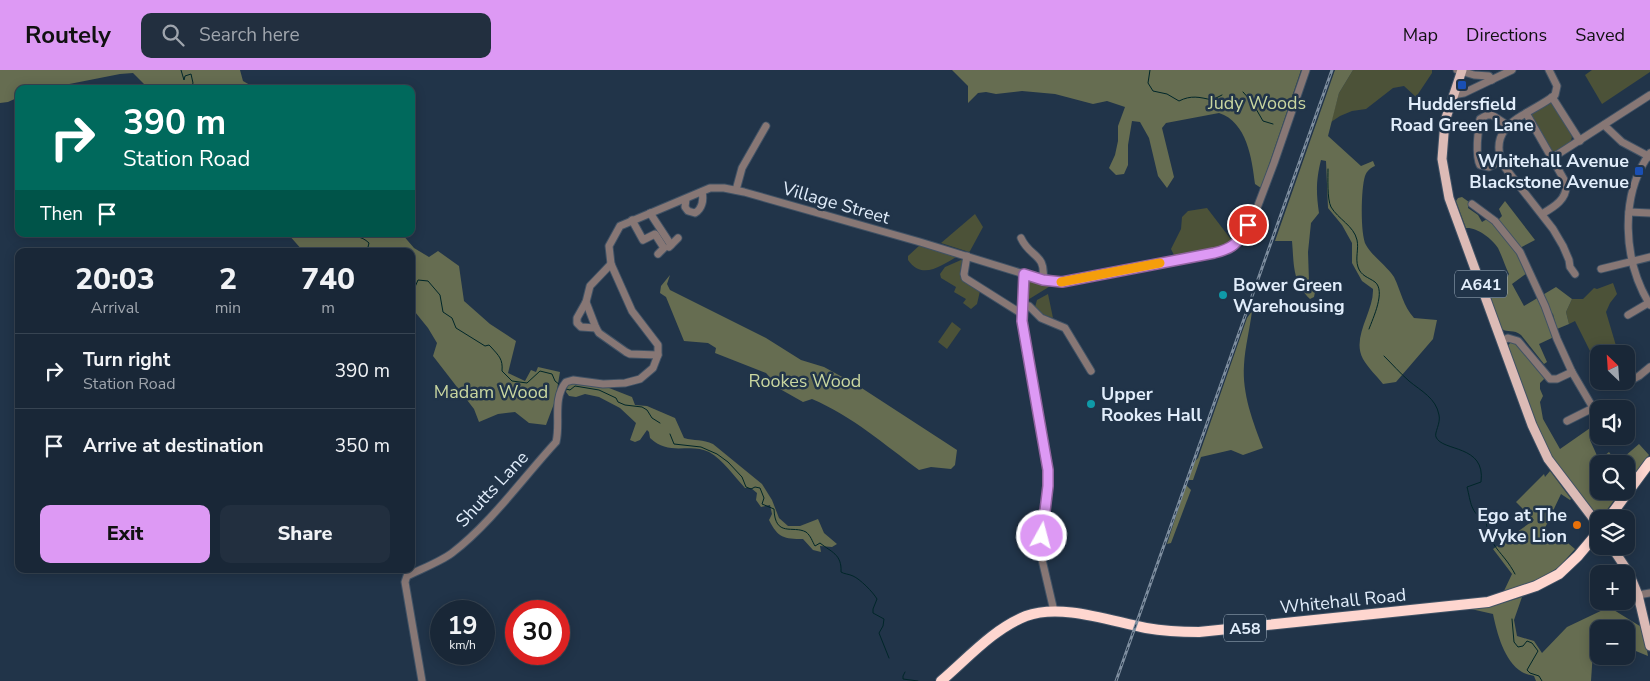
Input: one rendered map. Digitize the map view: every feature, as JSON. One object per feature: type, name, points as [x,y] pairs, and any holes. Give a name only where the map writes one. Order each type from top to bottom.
[{"type":"highway","points":[[1615,510],[1650,462]]},
{"type":"highway","name":"Whitehall Road","points":[[941,681],[990,639],[1012,623],[1035,613],[1054,611],[1162,631],[1199,632],[1488,602],[1528,589],[1559,574],[1590,542]]},
{"type":"main road","name":"A641","points":[[1460,71],[1445,121],[1442,159],[1449,198],[1532,425],[1548,459],[1590,514]]},
{"type":"main road","points":[[1618,555],[1629,573],[1638,595],[1650,646]]},
{"type":"street","name":"Village Street","points":[[611,264],[609,253],[612,239],[620,226],[650,212],[716,187],[736,190],[967,256],[1043,280],[1062,282],[1229,250],[1238,242],[1257,208],[1306,70]]},
{"type":"street","points":[[1460,71],[1474,75],[1491,75],[1512,70]]},
{"type":"street","points":[[1549,70],[1558,86],[1557,92],[1507,125],[1499,141],[1499,155],[1508,172],[1556,233],[1569,260],[1570,267],[1575,274]]},
{"type":"street","points":[[1453,95],[1464,93],[1491,75]]},
{"type":"street","points":[[1552,158],[1650,95]]},
{"type":"street","points":[[1552,97],[1580,141]]},
{"type":"street","points":[[1526,113],[1566,183],[1567,190],[1561,200],[1542,214]]},
{"type":"street","points":[[1501,161],[1489,167],[1480,164],[1478,159],[1480,119],[1486,115],[1492,115],[1507,125]]},
{"type":"street","points":[[1604,125],[1622,142],[1649,155],[1637,177],[1628,225],[1632,261],[1639,283],[1650,303],[1628,315]]},
{"type":"street","points":[[736,190],[742,168],[766,126]]},
{"type":"street","points":[[686,199],[685,207],[688,211],[695,213],[701,206],[704,197],[702,192]]},
{"type":"street","points":[[1472,204],[1494,221],[1520,252],[1572,372],[1590,404]]},
{"type":"street","points":[[650,212],[670,246],[678,238]]},
{"type":"street","points":[[1629,212],[1650,213]]},
{"type":"street","points":[[632,220],[644,240],[655,234],[664,248],[658,254]]},
{"type":"street","points":[[1021,238],[1025,246],[1040,259],[1044,270],[1043,280]]},
{"type":"street","points":[[967,256],[965,278],[1022,314]]},
{"type":"street","points":[[1601,269],[1650,257]]},
{"type":"street","points":[[586,302],[599,333],[630,354],[658,355],[658,345],[655,339],[642,326],[632,311],[611,264],[590,286],[586,302],[577,318],[577,322],[581,327],[596,328]]},
{"type":"street","points":[[1024,274],[1024,305],[1022,314],[1031,378],[1048,470],[1048,486],[1040,551],[1054,611]]},
{"type":"street","points":[[1024,305],[1029,306],[1041,318],[1065,328],[1091,371]]},
{"type":"street","points":[[1501,341],[1508,338],[1518,341],[1550,379],[1557,379],[1572,372]]},
{"type":"street","name":"Shutts Lane","points":[[415,572],[451,553],[492,516],[556,442],[558,402],[564,385],[573,380],[603,384],[626,384],[647,374],[653,368],[658,355]]},
{"type":"street","points":[[1635,378],[1650,367]]},
{"type":"street","points":[[1567,421],[1590,410]]},
{"type":"street","name":"Shutts Lane","points":[[414,573],[408,576],[405,582],[422,681]]},
{"type":"street","points":[[1638,595],[1650,594]]},
{"type":"green space","points":[[0,70],[240,70],[243,81],[250,85],[145,85],[133,73],[64,85],[15,85],[15,99],[0,103]]},
{"type":"green space","name":"Judy Woods","points":[[952,70],[1301,70],[1261,188],[1255,184],[1250,153],[1242,133],[1236,124],[1219,113],[1166,123],[1162,128],[1174,177],[1167,188],[1158,176],[1149,138],[1140,122],[1132,121],[1128,145],[1128,165],[1124,174],[1116,175],[1109,168],[1115,155],[1118,141],[1118,126],[1125,107],[1107,101],[1093,104],[1055,94],[1022,91],[996,94],[978,93],[968,103],[968,86]]},
{"type":"green space","points":[[1335,70],[1353,70],[1339,93],[1328,136],[1361,166],[1373,161],[1375,166],[1366,174],[1363,190],[1362,221],[1366,245],[1394,277],[1405,303],[1414,318],[1437,320],[1433,339],[1396,382],[1383,384],[1365,362],[1360,351],[1361,333],[1370,307],[1373,289],[1362,281],[1352,263],[1352,243],[1342,225],[1328,208],[1326,161],[1321,160],[1319,167],[1317,199],[1319,213],[1311,223],[1308,252],[1309,281],[1315,292],[1314,297],[1310,299],[1304,293],[1297,279],[1292,241],[1275,241]]},
{"type":"green space","points":[[1353,70],[1432,70],[1432,73],[1416,97],[1404,86],[1393,88],[1366,109],[1352,111],[1331,122],[1339,93]]},
{"type":"green space","points":[[1592,70],[1650,70],[1650,72],[1602,104],[1585,75]]},
{"type":"green space","points":[[1550,102],[1553,103],[1572,136],[1571,142],[1556,152],[1550,151],[1532,117],[1532,112]]},
{"type":"green space","points":[[1462,197],[1469,202],[1468,208],[1478,215],[1482,222],[1487,219],[1495,223],[1502,216],[1499,209],[1505,201],[1535,240],[1516,250],[1527,273],[1512,284],[1524,306],[1556,287],[1572,299],[1566,312],[1569,324],[1557,329],[1553,314],[1548,310],[1554,337],[1539,344],[1547,362],[1544,364],[1521,335],[1502,329],[1484,281],[1506,279],[1509,274],[1498,248],[1492,241],[1479,231],[1466,228],[1456,201]]},
{"type":"green space","points":[[1207,208],[1233,242],[1223,248],[1175,257],[1171,249],[1181,229],[1182,217],[1188,211]]},
{"type":"green space","points":[[975,214],[983,227],[969,252],[941,243]]},
{"type":"green space","points":[[291,237],[405,237],[414,248],[300,248]]},
{"type":"green space","points":[[920,245],[958,256],[939,267],[919,270],[908,260],[908,256]]},
{"type":"green space","name":"Madam Wood","points":[[415,249],[429,257],[438,251],[459,266],[464,301],[490,324],[516,341],[508,373],[525,381],[531,370],[536,372],[538,367],[560,372],[555,401],[546,425],[529,423],[515,412],[498,414],[479,422],[474,409],[433,356],[437,343],[415,312]]},
{"type":"green space","points":[[961,260],[964,261],[962,269],[980,291],[977,304],[971,309],[963,303],[966,299],[954,292],[956,287],[941,278],[940,274],[945,267]]},
{"type":"green space","name":"Rookes Wood","points":[[670,275],[667,284],[670,290],[766,338],[801,360],[824,367],[857,385],[957,450],[955,465],[951,469],[931,467],[919,470],[868,432],[827,406],[812,399],[803,402],[780,389],[766,373],[715,353],[716,348],[708,343],[684,341],[666,297],[660,293],[661,286]]},
{"type":"green space","points":[[1027,279],[1052,285],[1026,301]]},
{"type":"green space","points":[[1613,283],[1617,294],[1606,312],[1616,345],[1590,345],[1590,351],[1575,321],[1569,324],[1566,312],[1572,299],[1583,299],[1594,288],[1597,289]]},
{"type":"green space","points":[[1048,294],[1053,318],[1039,313],[1035,307],[1037,300]]},
{"type":"green space","points":[[1252,311],[1245,351],[1244,376],[1249,408],[1263,448],[1243,455],[1231,450],[1201,457],[1193,480],[1188,480],[1198,458],[1247,318]]},
{"type":"green space","points":[[952,322],[961,329],[947,349],[938,342]]},
{"type":"green space","points":[[1514,341],[1545,378],[1540,383],[1543,396],[1540,402],[1543,419],[1560,449],[1590,428],[1590,445],[1592,445],[1597,455],[1590,455],[1590,500],[1614,500],[1607,510],[1593,510],[1556,464],[1545,446],[1508,346]]},
{"type":"green space","points":[[580,383],[604,386],[632,397],[635,405],[647,406],[675,418],[684,438],[706,441],[713,444],[762,484],[772,500],[779,518],[788,526],[800,526],[818,519],[824,533],[837,544],[832,547],[820,546],[821,552],[813,550],[803,539],[791,539],[782,536],[775,531],[769,520],[772,514],[770,505],[761,507],[756,500],[757,493],[751,488],[745,488],[714,455],[702,449],[665,447],[657,444],[650,438],[647,430],[640,440],[635,442],[630,440],[636,423],[620,408],[599,397],[585,394],[576,397],[569,396],[566,392],[568,384]]},
{"type":"green space","points":[[1639,444],[1649,455],[1635,473],[1635,455],[1626,455]]},
{"type":"green space","points":[[1550,471],[1571,499],[1561,494],[1544,530],[1563,539],[1575,549],[1559,567],[1538,580],[1503,593],[1512,574],[1493,549],[1534,520],[1516,502],[1544,474],[1545,477]]},
{"type":"green space","points":[[1186,485],[1191,490],[1171,543],[1167,544]]},
{"type":"green space","points":[[1522,597],[1514,620],[1517,636],[1534,641],[1542,653],[1567,627],[1603,610],[1614,610],[1630,620],[1590,620],[1591,681],[1536,681],[1534,676],[1522,672],[1510,661],[1499,638],[1493,614],[1471,609]]},
{"type":"green space","points":[[1635,623],[1643,628],[1648,656],[1635,651]]},
{"type":"waterway","points":[[181,70],[184,80],[185,76],[191,74],[192,85]]},
{"type":"waterway","points":[[1150,70],[1148,83],[1153,91],[1167,94],[1179,101],[1195,97],[1212,100],[1222,95]]},
{"type":"waterway","points":[[1243,92],[1252,102],[1263,121],[1273,124]]},
{"type":"waterway","points":[[1328,169],[1328,194],[1331,207],[1355,235],[1359,270],[1378,286],[1378,305],[1369,329]]},
{"type":"waterway","points":[[357,237],[369,243],[369,248]]},
{"type":"waterway","points":[[415,287],[418,280],[428,281],[440,295],[443,312],[452,318],[456,328],[485,346],[489,345],[500,358],[502,371],[512,381],[527,383],[540,371],[552,374],[555,381],[560,385]]},
{"type":"waterway","points":[[1384,356],[1435,404],[1439,418],[1436,437],[1440,442],[1471,455],[1477,461],[1481,470],[1481,482],[1467,487],[1472,507],[1486,521],[1493,544],[1515,574]]},
{"type":"waterway","points":[[566,389],[570,390],[575,386],[599,390],[616,398],[618,402],[625,405],[642,407],[647,410],[652,418],[660,423]]},
{"type":"waterway","points":[[670,434],[674,444],[701,447],[717,454],[728,462],[742,477],[746,487],[751,489],[755,487],[760,488],[764,498],[762,504],[774,509],[775,518],[781,527],[806,532],[815,546],[820,543],[838,557],[841,572],[859,580],[877,599],[873,613],[884,619],[879,633],[889,658]]},
{"type":"waterway","points":[[1512,619],[1514,642],[1518,647],[1523,646],[1527,641],[1532,643],[1538,651],[1527,670],[1539,676],[1542,681]]},
{"type":"waterway","points":[[905,672],[903,679],[918,681]]},
{"type":"railway","points":[[1116,681],[1332,70]]},
{"type":"slow traffic","points":[[1061,282],[1160,263]]},
{"type":"place","name":"Huddersfield Road Green Lane","points":[[1462,85]]},
{"type":"place","name":"Whitehall Avenue Blackstone Avenue","points":[[1639,171]]},
{"type":"place","name":"Bower Green Warehousing","points":[[1223,295]]},
{"type":"place","name":"Upper Rookes Hall","points":[[1091,404]]},
{"type":"place","name":"Ego at The Wyke Lion","points":[[1577,525]]},
{"type":"route","points":[[1042,536],[1048,470],[1022,321],[1024,274],[1043,280],[1062,282],[1229,250],[1238,242],[1248,225]]}]
